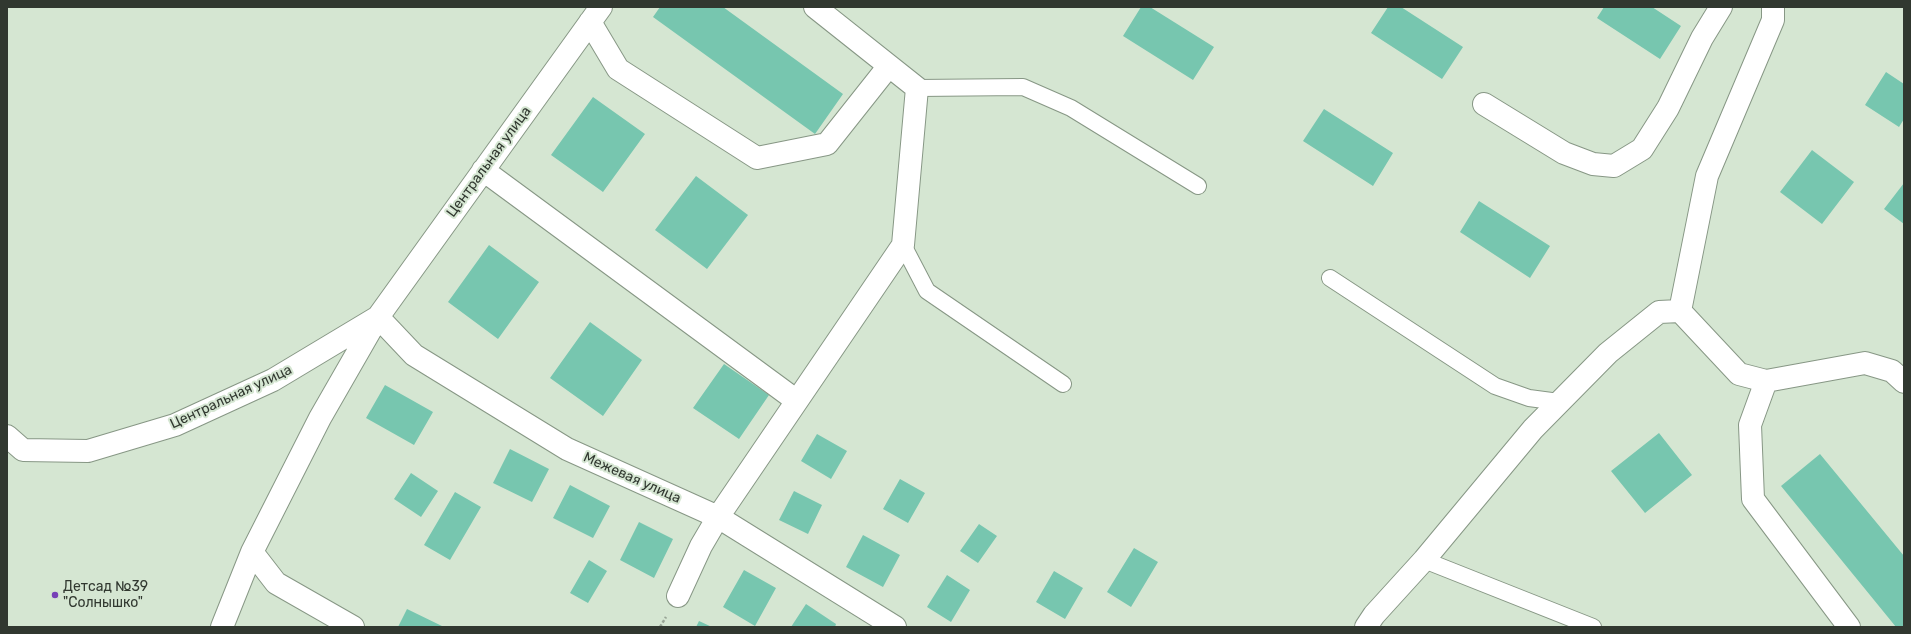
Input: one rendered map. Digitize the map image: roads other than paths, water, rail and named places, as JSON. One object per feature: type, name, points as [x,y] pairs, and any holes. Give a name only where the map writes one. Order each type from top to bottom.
[{"type":"street","points":[[678,596],[701,546],[718,517],[903,245],[917,88],[888,67],[815,7]]},
{"type":"street","points":[[1484,104],[1564,153],[1593,164],[1614,166],[1642,149],[1668,108],[1702,38],[1721,7]]},
{"type":"street","points":[[1680,311],[1707,176],[1773,20],[1772,7]]},
{"type":"street","points":[[596,15],[618,69],[756,158],[827,144],[888,67]]},
{"type":"street","name":"Центральная улица","points":[[222,627],[252,552],[320,418],[378,317],[596,15]]},
{"type":"street","points":[[483,170],[797,401]]},
{"type":"street","points":[[1366,627],[1374,615],[1424,560],[1533,429],[1608,353],[1659,312],[1680,311],[1740,374],[1766,381],[1865,362],[1892,371],[1904,382]]},
{"type":"street","name":"Центральная улица","points":[[7,436],[23,450],[88,451],[175,425],[273,380],[378,317]]},
{"type":"street","name":"Межевая улица","points":[[378,317],[414,356],[567,449],[718,517],[895,627]]},
{"type":"street","points":[[1766,381],[1750,425],[1753,499],[1850,627]]},
{"type":"street","points":[[252,552],[276,583],[353,627]]},
{"type":"lane","points":[[917,88],[1023,87],[1071,108],[1198,186]]},
{"type":"lane","points":[[903,245],[927,291],[1063,384]]},
{"type":"lane","points":[[1330,278],[1495,386],[1529,398],[1560,402]]},
{"type":"lane","points":[[1424,560],[1592,627]]},
{"type":"place","name":"Детсад №39 \"Солнышко\"","points":[[55,595]]}]
